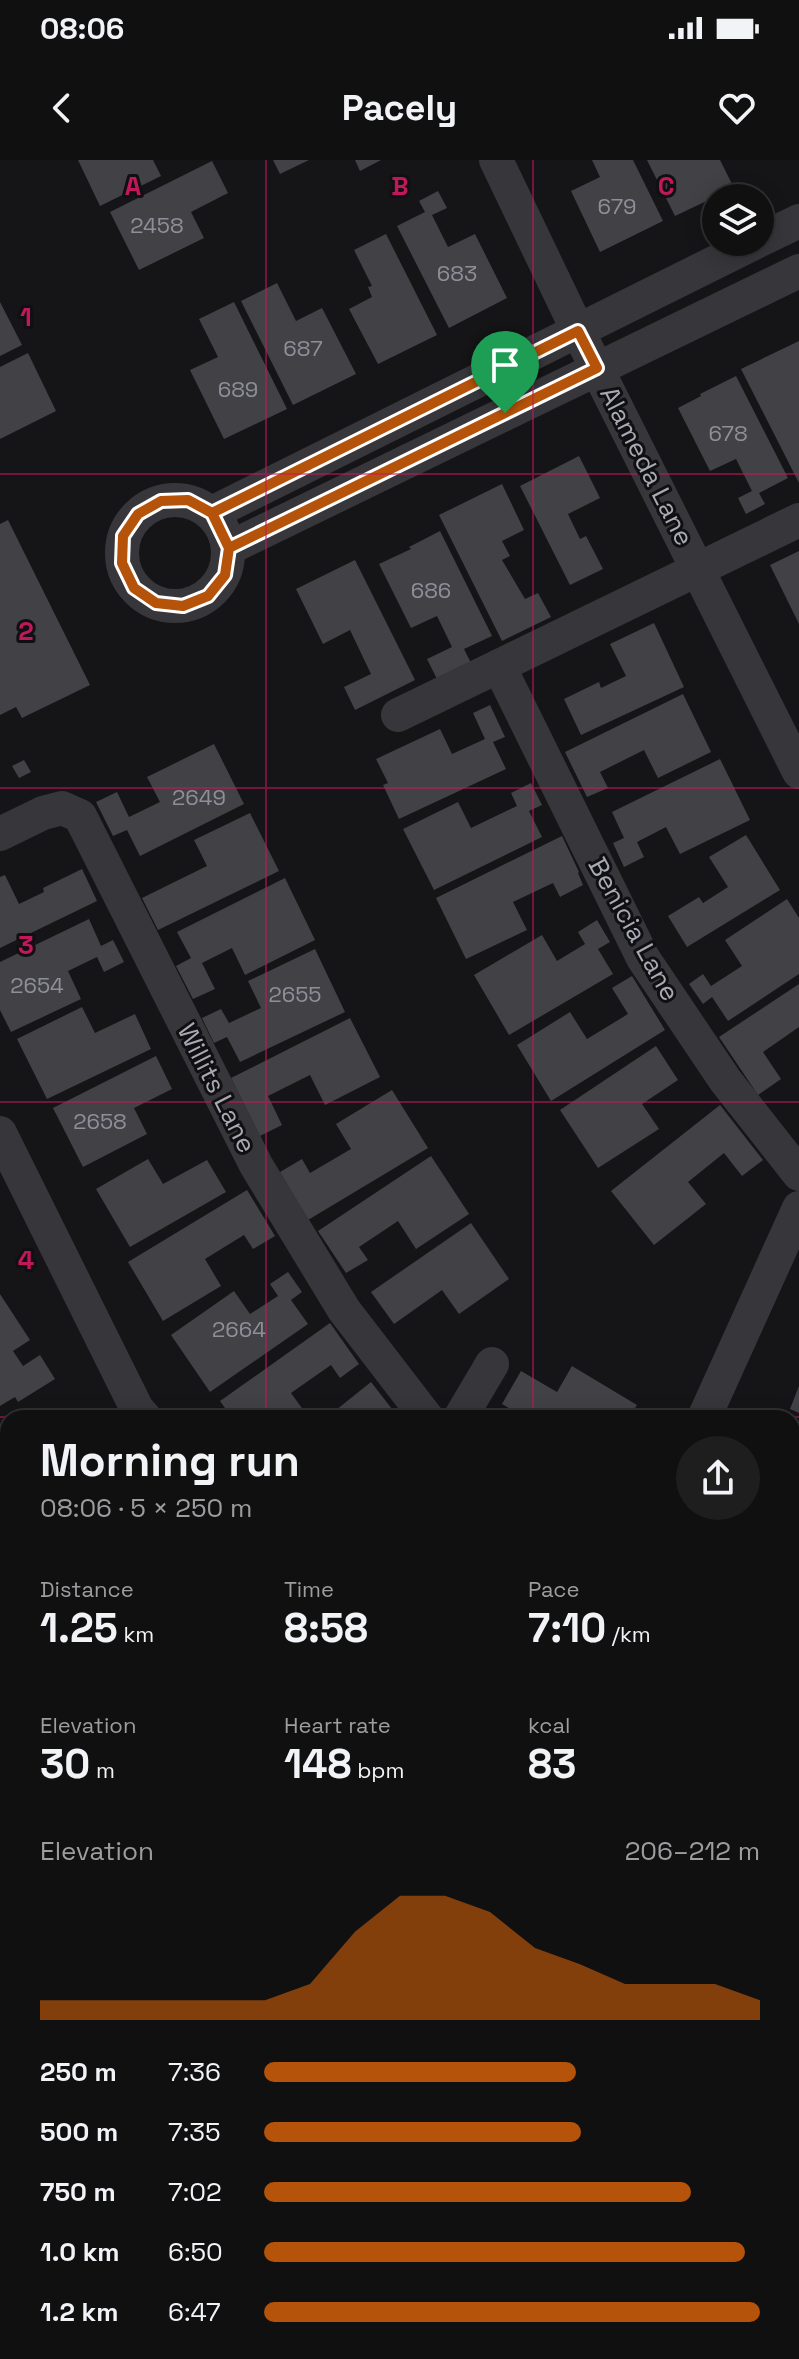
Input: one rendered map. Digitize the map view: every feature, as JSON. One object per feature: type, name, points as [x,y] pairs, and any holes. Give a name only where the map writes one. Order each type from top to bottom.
[{"type":"street","name":"Alameda Lane","points":[[496,160],[799,772]]},
{"type":"street","points":[[774,233],[799,221]]},
{"type":"street","points":[[212,513],[728,256]]},
{"type":"street","points":[[229,548],[799,271]]},
{"type":"street","points":[[188,500],[212,513],[229,548],[225,575],[208,596],[183,606],[156,603],[134,588],[122,563],[123,536],[138,514],[161,501],[188,500]]},
{"type":"street","points":[[398,715],[799,520]]},
{"type":"street","name":"Benicia Lane","points":[[499,666],[643,958],[725,1080],[799,1174]]},
{"type":"street","name":"Willits Lane","points":[[0,834],[43,813],[62,808],[80,816],[256,1165],[344,1310],[421,1410]]},
{"type":"street","points":[[0,1133],[132,1410]]},
{"type":"street","points":[[708,1410],[799,1208]]},
{"type":"street","points":[[465,1410],[492,1364]]},
{"type":"building","points":[[78,160],[153,160],[161,176],[100,206]]},
{"type":"building","points":[[273,160],[309,160],[280,174]]},
{"type":"building","points":[[355,160],[381,160],[360,171]]},
{"type":"building","points":[[592,160],[633,160],[663,221],[600,252],[571,191],[600,177]]},
{"type":"building","points":[[647,160],[720,160],[732,184],[702,184],[702,203],[675,216]]},
{"type":"building","points":[[212,161],[228,193],[191,212],[204,238],[139,270],[110,212]]},
{"type":"building","points":[[438,191],[447,208],[432,215],[448,247],[475,234],[507,298],[449,328],[397,226],[425,212],[419,201]]},
{"type":"building","points":[[386,234],[437,335],[378,364],[349,309],[372,297],[368,287],[372,286],[354,250]]},
{"type":"building","points":[[277,283],[296,321],[322,308],[356,374],[293,405],[241,301]]},
{"type":"building","points":[[0,302],[22,345],[0,356]]},
{"type":"building","points":[[234,302],[287,409],[224,439],[190,370],[218,357],[199,319]]},
{"type":"building","points":[[799,341],[799,483],[741,369]]},
{"type":"building","points":[[28,353],[56,411],[0,439],[0,367]]},
{"type":"building","points":[[736,376],[788,478],[759,493],[765,504],[746,514],[738,498],[752,491],[736,459],[710,471],[678,408]]},
{"type":"building","points":[[579,456],[600,498],[568,514],[580,539],[586,536],[603,569],[570,585],[520,486]]},
{"type":"building","points":[[502,484],[524,530],[502,541],[510,556],[502,560],[525,599],[538,593],[551,617],[502,641],[439,515]]},
{"type":"building","points":[[8,520],[90,685],[22,718],[16,707],[0,715],[0,524]]},
{"type":"building","points":[[440,531],[492,636],[464,649],[471,663],[437,679],[427,659],[452,647],[437,616],[411,628],[379,564]]},
{"type":"building","points":[[799,551],[799,624],[770,565]]},
{"type":"building","points":[[355,560],[415,680],[355,710],[344,687],[371,674],[350,630],[323,644],[296,589]]},
{"type":"building","points":[[654,623],[684,687],[581,735],[564,699],[599,682],[601,688],[626,676],[610,644]]},
{"type":"building","points":[[683,694],[711,752],[658,778],[644,750],[600,772],[608,788],[587,797],[565,752]]},
{"type":"building","points":[[490,705],[505,737],[493,742],[506,769],[399,819],[383,785],[388,783],[376,759],[440,729],[452,754],[485,739],[473,713]]},
{"type":"building","points":[[214,744],[244,804],[140,856],[127,830],[113,836],[96,802],[117,792],[129,817],[160,802],[147,777]]},
{"type":"building","points":[[720,759],[750,820],[680,854],[666,827],[637,842],[644,857],[624,867],[613,843],[624,838],[612,812]]},
{"type":"building","points":[[24,760],[31,772],[19,778],[12,766]]},
{"type":"building","points":[[531,783],[542,805],[529,811],[542,837],[434,890],[403,829],[458,802],[471,828],[517,806],[511,793]]},
{"type":"building","points":[[250,813],[279,871],[158,930],[142,898],[207,866],[194,840]]},
{"type":"building","points":[[746,835],[780,890],[687,947],[668,916],[699,897],[703,903],[728,887],[709,857]]},
{"type":"building","points":[[562,836],[583,885],[560,897],[553,883],[513,902],[527,930],[466,959],[436,898]]},
{"type":"building","points":[[82,869],[97,901],[0,948],[0,877],[5,875],[19,904]]},
{"type":"building","points":[[285,878],[315,940],[245,975],[232,948],[202,963],[215,989],[193,999],[176,966],[191,958],[177,932]]},
{"type":"building","points":[[787,899],[799,918],[799,974],[728,1021],[712,997],[703,1004],[689,984],[703,974],[711,986],[742,966],[725,940]]},
{"type":"building","points":[[89,919],[101,946],[113,940],[124,962],[104,972],[97,957],[68,971],[81,999],[11,1032],[0,1010],[0,962]]},
{"type":"building","points":[[597,920],[610,942],[598,949],[613,974],[509,1035],[474,975],[542,935],[557,961],[585,944],[578,932]]},
{"type":"building","points":[[315,949],[345,1012],[240,1062],[227,1037],[214,1043],[202,1018],[221,1009],[229,1023],[261,1008],[248,981]]},
{"type":"building","points":[[632,976],[665,1030],[551,1101],[517,1045],[570,1012],[587,1039],[628,1014],[612,988]]},
{"type":"building","points":[[799,984],[799,1027],[763,1052],[781,1079],[758,1095],[719,1037]]},
{"type":"building","points":[[82,1007],[95,1033],[135,1014],[151,1049],[47,1099],[17,1039]]},
{"type":"building","points":[[350,1018],[380,1077],[325,1105],[310,1075],[268,1096],[282,1125],[260,1136],[231,1078]]},
{"type":"building","points":[[656,1046],[678,1080],[642,1104],[659,1129],[598,1168],[560,1110]]},
{"type":"building","points":[[156,1056],[172,1089],[134,1108],[147,1134],[83,1167],[53,1108]]},
{"type":"building","points":[[392,1090],[428,1148],[308,1220],[280,1172],[302,1159],[310,1173],[351,1149],[336,1124]]},
{"type":"building","points":[[720,1105],[763,1160],[742,1176],[724,1153],[688,1182],[706,1204],[654,1245],[611,1191]]},
{"type":"building","points":[[431,1156],[469,1214],[416,1249],[398,1221],[359,1247],[368,1260],[346,1273],[318,1231]]},
{"type":"building","points":[[148,1159],[163,1184],[207,1160],[226,1192],[130,1247],[96,1189]]},
{"type":"building","points":[[247,1190],[275,1236],[253,1249],[244,1235],[205,1259],[221,1286],[163,1321],[128,1262]]},
{"type":"building","points":[[471,1223],[509,1279],[459,1314],[442,1290],[394,1324],[371,1292]]},
{"type":"building","points":[[288,1272],[302,1292],[291,1300],[308,1324],[210,1392],[171,1335],[234,1291],[250,1314],[278,1296],[270,1284]]},
{"type":"building","points":[[0,1294],[30,1340],[13,1351],[23,1366],[40,1355],[55,1379],[18,1402],[15,1397],[0,1406]]},
{"type":"building","points":[[330,1323],[359,1364],[340,1378],[331,1365],[291,1393],[303,1410],[226,1410],[220,1401]]},
{"type":"building","points":[[572,1366],[637,1405],[634,1410],[512,1410],[502,1404],[521,1371],[557,1392]]},
{"type":"building","points":[[371,1382],[393,1410],[336,1410]]},
{"type":"building","points":[[799,1386],[799,1410],[790,1409]]},
{"type":"route","points":[[505,413],[229,548],[212,513],[188,500],[161,501],[138,514],[123,536],[122,563],[134,588],[156,603],[183,606],[208,596],[225,575],[229,548],[212,513],[578,331],[597,368],[505,413]]}]
